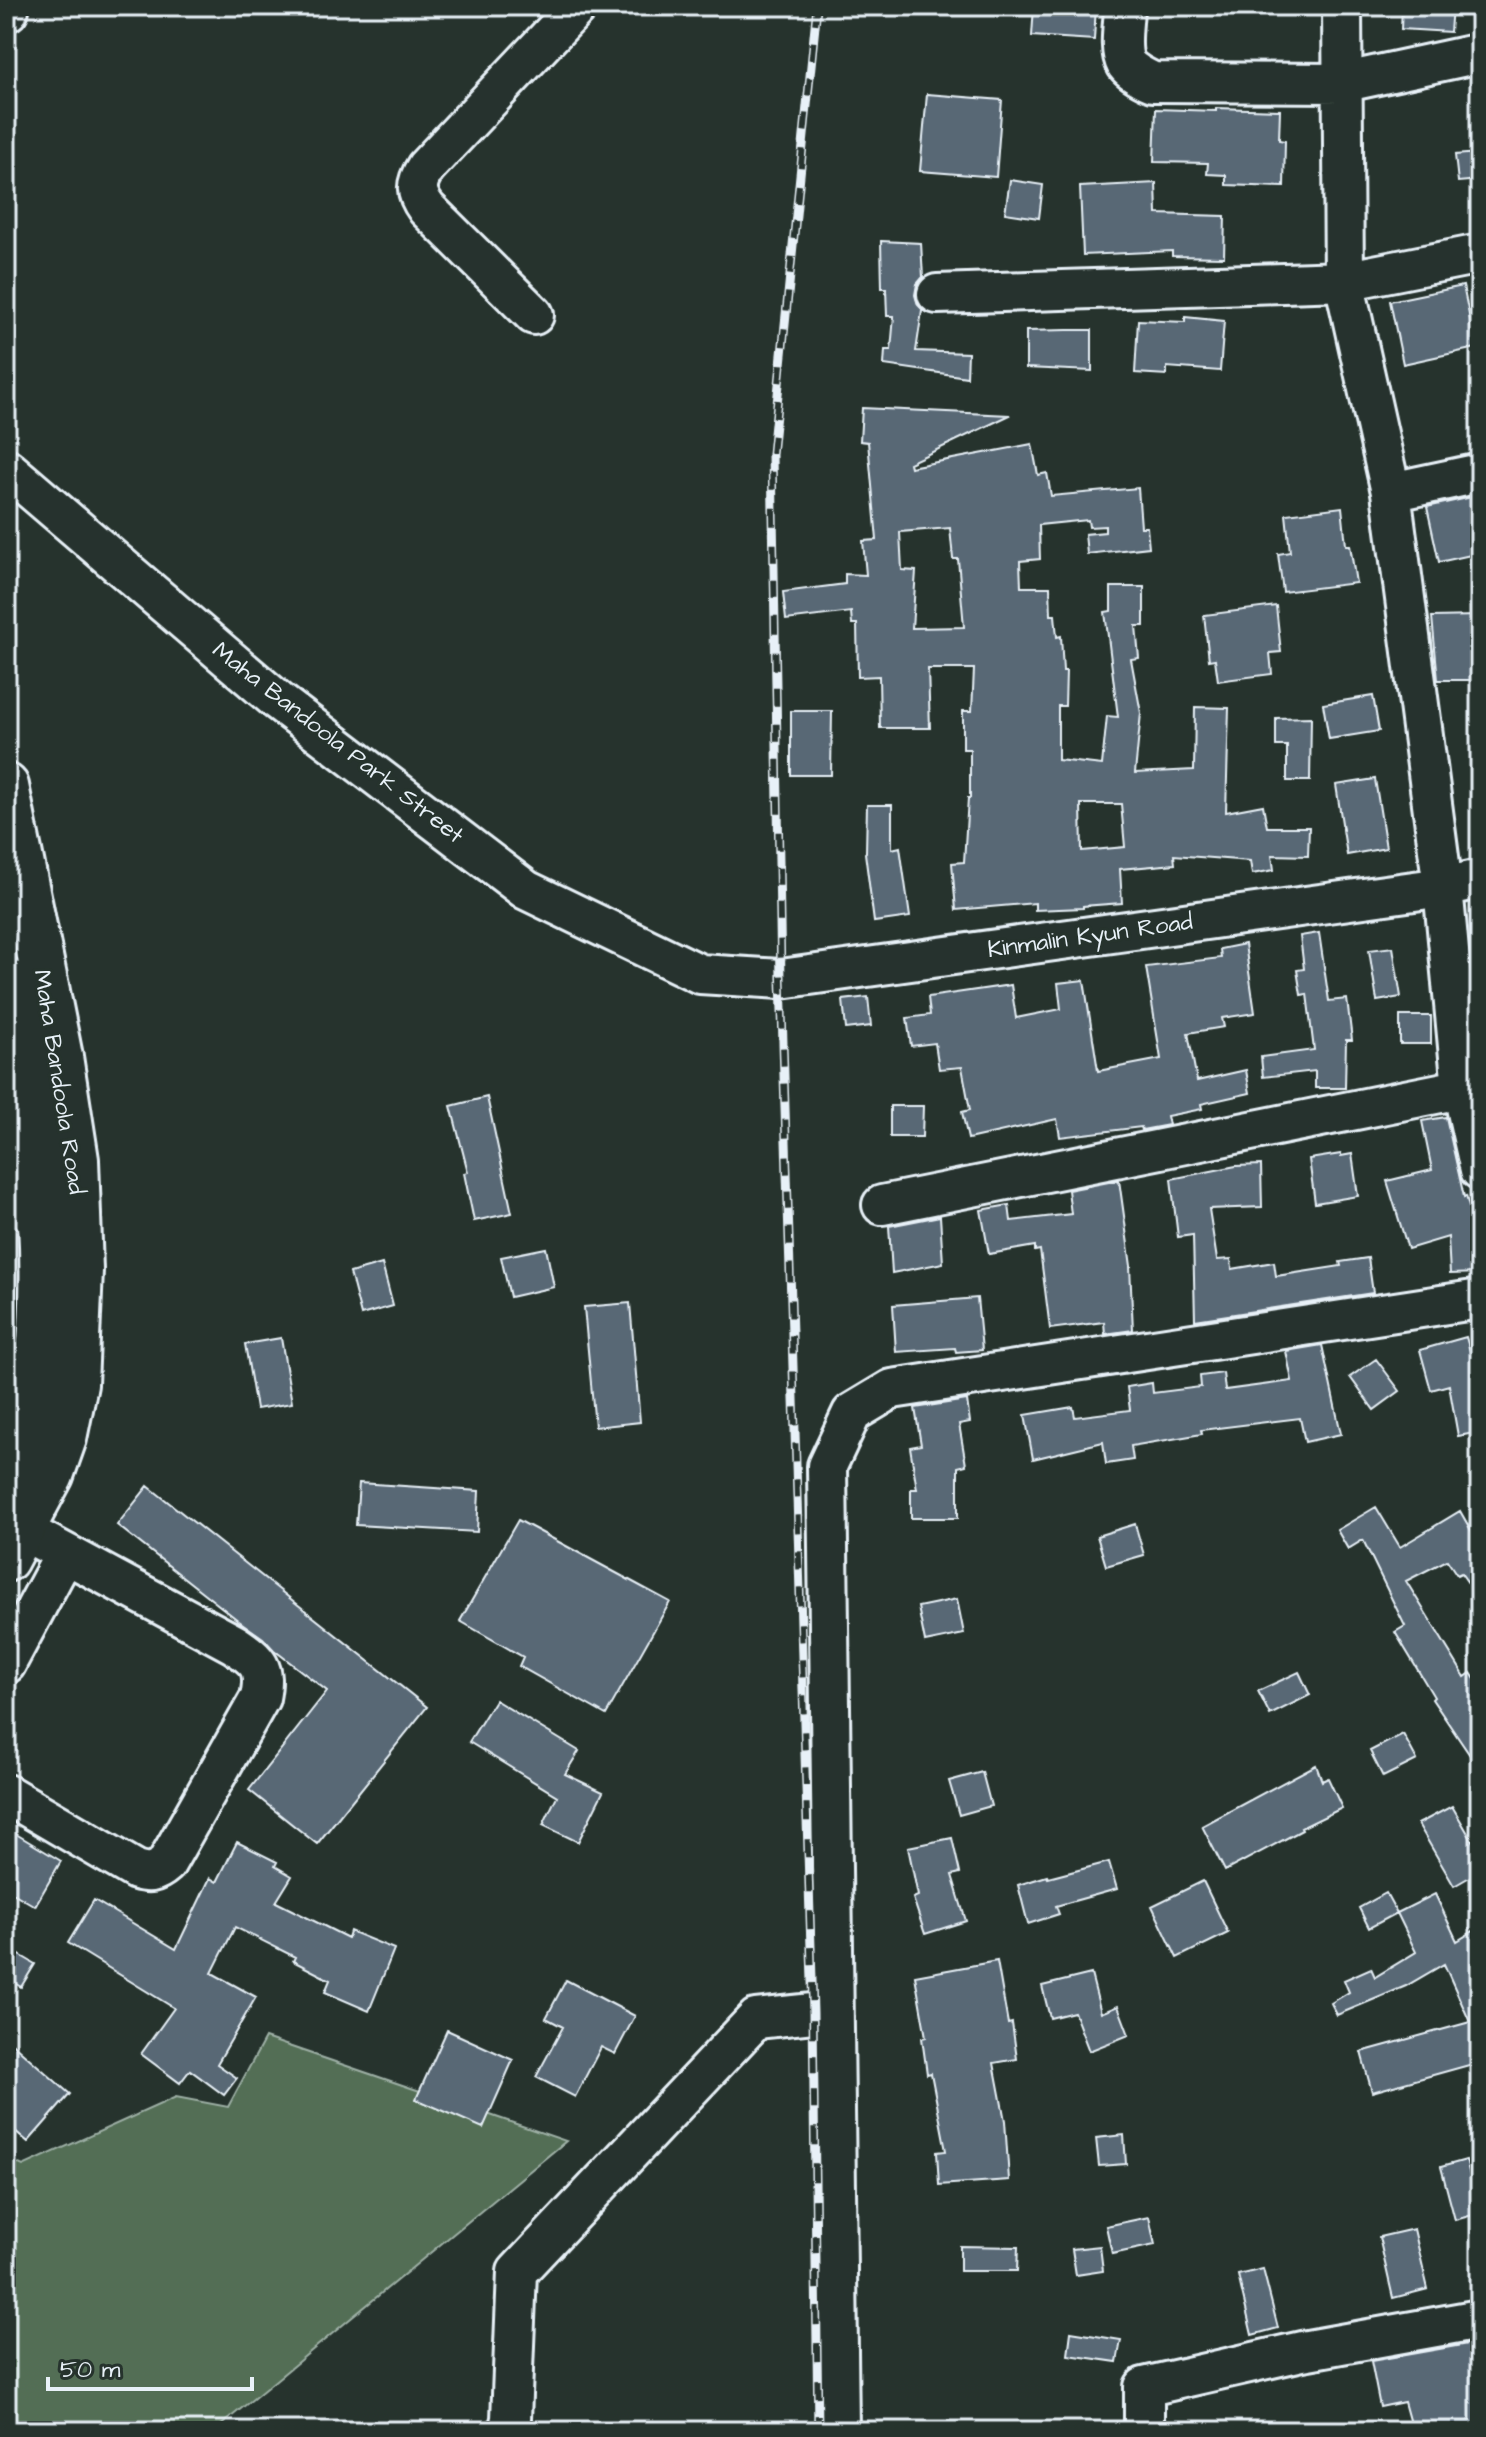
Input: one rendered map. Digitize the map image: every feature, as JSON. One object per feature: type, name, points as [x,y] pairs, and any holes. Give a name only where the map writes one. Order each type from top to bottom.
[{"type":"main road","name":"Maha Bandoola Road","points":[[6,786],[62,1072],[76,1160],[80,1270],[75,1384],[64,1438],[51,1475],[14,1544]]},
{"type":"main road","name":"Maha Bandoola Road","points":[[6,981],[24,1065],[42,1227],[44,1275],[38,1375],[29,1420],[6,1481]]},
{"type":"street","points":[[534,315],[427,209],[417,196],[417,180],[578,6]]},
{"type":"street","points":[[1124,6],[1126,63],[1153,82],[1341,83],[1480,53]]},
{"type":"street","points":[[1342,6],[1344,281],[1391,492],[1480,1170]]},
{"type":"street","points":[[937,294],[1344,281],[1480,254]]},
{"type":"street","name":"Maha Bandoola Park Street","points":[[6,468],[278,701],[526,890],[700,974]]},
{"type":"street","points":[[1391,492],[1480,473]]},
{"type":"street","name":"Kinmalin Kyun Road","points":[[700,974],[781,979],[1443,887],[1480,879]]},
{"type":"street","points":[[882,1205],[1471,1087]]},
{"type":"street","points":[[6,1184],[80,1270]]},
{"type":"street","points":[[839,2431],[827,1466],[852,1413],[892,1389],[1480,1299]]},
{"type":"street","points":[[6,1794],[136,1870],[147,1874],[158,1871],[166,1864],[260,1698],[264,1679],[259,1665],[248,1654],[65,1554],[14,1544]]},
{"type":"street","points":[[6,1664],[65,1554]]},
{"type":"street","points":[[508,2431],[517,2272],[756,2019],[813,2013]]},
{"type":"street","points":[[1144,2431],[1144,2387],[1302,2351],[1480,2319]]},
{"type":"green space","points":[[265,2038],[566,2141],[214,2431],[6,2431],[6,2158],[23,2166],[176,2097],[228,2107]]},
{"type":"building","points":[[1034,6],[1096,6],[1094,40],[1032,36]]},
{"type":"building","points":[[1402,6],[1452,6],[1450,32],[1401,29]]},
{"type":"building","points":[[927,94],[1002,100],[996,177],[920,171]]},
{"type":"building","points":[[1216,108],[1280,110],[1279,140],[1285,141],[1284,187],[1226,185],[1226,175],[1207,174],[1208,163],[1154,162],[1156,109],[1216,111]]},
{"type":"building","points":[[1478,153],[1480,180],[1458,182],[1455,155]]},
{"type":"building","points":[[1010,180],[1043,185],[1039,218],[1005,213]]},
{"type":"building","points":[[1156,183],[1157,214],[1225,216],[1224,257],[1172,256],[1172,251],[1083,255],[1080,187]]},
{"type":"building","points":[[881,241],[921,243],[923,277],[917,284],[915,295],[924,311],[916,351],[968,353],[967,377],[884,365],[885,350],[891,350],[894,316],[887,316],[886,288],[882,288]]},
{"type":"building","points":[[1463,286],[1476,348],[1403,364],[1390,301]]},
{"type":"building","points":[[1185,317],[1224,321],[1220,371],[1167,367],[1167,375],[1135,373],[1138,320],[1185,322]]},
{"type":"building","points":[[1092,330],[1092,371],[1026,368],[1026,331]]},
{"type":"building","points":[[862,408],[1010,415],[909,463],[910,467],[1032,444],[1038,475],[1047,473],[1051,496],[1138,488],[1141,527],[1147,527],[1149,547],[1087,554],[1085,534],[1105,532],[1105,526],[1089,527],[1088,520],[1039,525],[1040,559],[1020,561],[1021,587],[1050,587],[1051,615],[1055,615],[1057,637],[1061,636],[1063,671],[1066,671],[1065,706],[1058,706],[1058,760],[1102,765],[1107,716],[1118,717],[1105,612],[1111,611],[1111,587],[1144,587],[1144,626],[1136,626],[1139,658],[1131,659],[1141,713],[1135,773],[1194,770],[1195,707],[1229,708],[1226,812],[1263,805],[1267,827],[1309,827],[1308,856],[1272,855],[1274,870],[1252,874],[1250,861],[1174,855],[1175,864],[1120,869],[1122,903],[1035,910],[1035,903],[956,910],[952,863],[964,862],[970,798],[970,749],[963,749],[963,711],[972,711],[974,669],[928,669],[930,728],[880,728],[879,676],[858,677],[857,624],[852,624],[851,612],[786,620],[783,592],[845,584],[845,574],[866,575],[863,541],[877,540],[868,442],[860,441]],"holes":[[[950,528],[953,559],[958,559],[964,627],[912,628],[916,571],[902,570],[900,532]],[[1081,804],[1121,804],[1125,847],[1082,851]]]},
{"type":"building","points":[[1472,497],[1480,553],[1439,562],[1427,507]]},
{"type":"building","points":[[1342,507],[1346,545],[1350,545],[1356,583],[1283,592],[1278,554],[1290,552],[1286,514]]},
{"type":"building","points":[[1276,606],[1281,652],[1270,653],[1272,674],[1218,681],[1215,659],[1209,660],[1204,615]]},
{"type":"building","points":[[1478,616],[1479,680],[1438,680],[1432,617]]},
{"type":"building","points":[[1373,696],[1379,731],[1329,739],[1323,704]]},
{"type":"building","points":[[791,711],[832,711],[831,775],[791,775]]},
{"type":"building","points":[[1311,717],[1310,781],[1287,781],[1287,746],[1276,746],[1276,718]]},
{"type":"building","points":[[1375,779],[1386,848],[1347,855],[1336,785]]},
{"type":"building","points":[[867,805],[892,805],[892,849],[900,847],[910,917],[874,922],[865,853]]},
{"type":"building","points":[[1319,933],[1329,1001],[1347,999],[1352,1040],[1346,1040],[1345,1088],[1315,1088],[1315,1071],[1263,1077],[1261,1057],[1314,1050],[1307,994],[1301,995],[1297,970],[1304,969],[1300,936]]},
{"type":"building","points":[[1245,944],[1255,1013],[1222,1018],[1224,1027],[1188,1033],[1197,1081],[1246,1070],[1250,1093],[1201,1104],[1202,1109],[1167,1116],[1169,1125],[1060,1137],[1057,1119],[968,1139],[962,1112],[970,1110],[962,1067],[939,1069],[935,1043],[911,1046],[907,1018],[930,1015],[928,997],[1011,985],[1016,1018],[1061,1009],[1058,983],[1084,980],[1098,1071],[1161,1059],[1146,967],[1221,958],[1220,949]]},
{"type":"building","points":[[1393,947],[1401,997],[1377,1001],[1369,950]]},
{"type":"building","points":[[868,997],[871,1026],[846,1029],[843,1000]]},
{"type":"building","points":[[1400,1016],[1431,1016],[1431,1044],[1400,1044]]},
{"type":"building","points":[[487,1097],[512,1213],[474,1221],[464,1173],[468,1172],[451,1106]]},
{"type":"building","points":[[890,1106],[923,1106],[922,1137],[890,1137]]},
{"type":"building","points":[[1446,1117],[1464,1197],[1474,1225],[1480,1273],[1450,1274],[1448,1237],[1408,1249],[1387,1181],[1432,1170],[1422,1121]]},
{"type":"building","points":[[1352,1154],[1358,1196],[1315,1203],[1309,1159]]},
{"type":"building","points":[[1261,1165],[1262,1207],[1209,1209],[1217,1260],[1231,1259],[1232,1269],[1274,1262],[1276,1276],[1341,1266],[1340,1262],[1368,1258],[1373,1293],[1195,1320],[1193,1235],[1178,1237],[1171,1179],[1236,1166]]},
{"type":"building","points":[[1119,1180],[1131,1266],[1133,1330],[1105,1334],[1104,1322],[1050,1329],[1040,1250],[1035,1251],[1035,1246],[989,1254],[981,1210],[1009,1205],[1011,1221],[1071,1214],[1068,1190]]},
{"type":"building","points":[[940,1216],[943,1263],[892,1273],[889,1226]]},
{"type":"building","points":[[546,1248],[554,1287],[510,1297],[501,1257]]},
{"type":"building","points":[[382,1264],[393,1306],[361,1315],[350,1273]]},
{"type":"building","points":[[977,1298],[982,1350],[956,1352],[955,1348],[896,1352],[893,1305]]},
{"type":"building","points":[[630,1303],[640,1422],[595,1427],[584,1307]]},
{"type":"building","points":[[1466,1337],[1480,1387],[1480,1432],[1458,1436],[1449,1385],[1431,1390],[1420,1350]]},
{"type":"building","points":[[281,1338],[292,1403],[256,1409],[245,1344]]},
{"type":"building","points":[[1322,1345],[1341,1434],[1305,1442],[1300,1418],[1201,1430],[1202,1434],[1131,1446],[1133,1460],[1106,1464],[1103,1442],[1033,1459],[1025,1415],[1073,1407],[1075,1417],[1130,1410],[1127,1387],[1152,1383],[1153,1393],[1201,1387],[1200,1376],[1223,1373],[1225,1390],[1292,1381],[1286,1351]]},
{"type":"building","points":[[1376,1359],[1400,1391],[1374,1410],[1350,1377]]},
{"type":"building","points":[[967,1400],[970,1422],[959,1424],[966,1465],[958,1467],[958,1518],[911,1518],[911,1489],[917,1489],[910,1447],[921,1445],[915,1408]]},
{"type":"building","points":[[359,1483],[479,1491],[477,1532],[356,1525]]},
{"type":"building","points":[[148,1486],[427,1707],[317,1844],[249,1790],[327,1691],[117,1525]]},
{"type":"building","points":[[1376,1507],[1400,1547],[1460,1511],[1480,1546],[1480,1600],[1461,1573],[1457,1575],[1447,1560],[1406,1581],[1465,1677],[1471,1673],[1480,1687],[1480,1770],[1432,1699],[1434,1697],[1395,1632],[1405,1626],[1363,1540],[1348,1549],[1337,1530]]},
{"type":"building","points":[[518,1520],[670,1602],[606,1715],[519,1666],[523,1657],[460,1621]]},
{"type":"building","points":[[1135,1524],[1144,1555],[1106,1566],[1097,1536]]},
{"type":"building","points":[[957,1599],[964,1634],[925,1642],[918,1607]]},
{"type":"building","points":[[1299,1672],[1310,1695],[1270,1715],[1258,1691]]},
{"type":"building","points":[[495,1700],[579,1751],[565,1774],[603,1792],[578,1842],[543,1825],[557,1796],[469,1742]]},
{"type":"building","points":[[1403,1734],[1417,1760],[1383,1777],[1370,1751]]},
{"type":"building","points":[[1316,1765],[1322,1781],[1328,1778],[1342,1808],[1225,1871],[1202,1826]]},
{"type":"building","points":[[982,1772],[991,1806],[959,1815],[949,1781]]},
{"type":"building","points":[[1452,1806],[1480,1854],[1480,1871],[1454,1886],[1418,1824]]},
{"type":"building","points":[[6,1828],[61,1861],[35,1906],[6,1889]]},
{"type":"building","points":[[952,1838],[960,1873],[952,1875],[966,1921],[925,1934],[913,1898],[918,1896],[908,1847]]},
{"type":"building","points":[[237,1842],[277,1862],[275,1866],[292,1876],[276,1902],[348,1938],[350,1931],[394,1949],[369,2011],[325,1992],[330,1980],[293,1961],[295,1957],[235,1927],[212,1973],[256,1997],[217,2064],[237,2078],[224,2095],[190,2070],[180,2083],[141,2054],[174,2008],[68,1943],[94,1900],[176,1949],[210,1878],[217,1882]]},
{"type":"building","points":[[1109,1862],[1117,1889],[1056,1906],[1059,1914],[1028,1924],[1018,1885]]},
{"type":"building","points":[[1203,1881],[1228,1933],[1177,1958],[1152,1906]]},
{"type":"building","points":[[1386,1893],[1397,1913],[1369,1928],[1359,1908]]},
{"type":"building","points":[[1435,1894],[1457,1941],[1480,1927],[1480,2062],[1372,2092],[1361,2052],[1470,2022],[1444,1964],[1406,1986],[1337,2015],[1331,2003],[1349,1992],[1344,1980],[1371,1968],[1375,1977],[1416,1952],[1397,1913]]},
{"type":"building","points":[[6,1947],[35,1964],[21,1987],[6,1978]]},
{"type":"building","points":[[997,1961],[1017,2059],[994,2063],[1005,2121],[1009,2180],[939,2185],[937,2152],[946,2151],[931,2073],[927,2074],[922,2038],[926,2037],[915,1976]]},
{"type":"building","points":[[1091,1974],[1101,2013],[1118,2006],[1129,2035],[1089,2051],[1074,2012],[1050,2018],[1042,1986]]},
{"type":"building","points":[[566,1980],[635,2016],[615,2054],[601,2047],[575,2097],[536,2077],[563,2027],[546,2018]]},
{"type":"building","points":[[447,2030],[513,2060],[483,2128],[416,2099]]},
{"type":"building","points":[[6,2038],[70,2094],[28,2142],[6,2123]]},
{"type":"building","points":[[1124,2135],[1126,2164],[1099,2166],[1096,2138]]},
{"type":"building","points":[[1466,2160],[1480,2213],[1455,2220],[1441,2167]]},
{"type":"building","points":[[1149,2217],[1155,2245],[1112,2254],[1106,2226]]},
{"type":"building","points":[[1414,2229],[1428,2289],[1393,2298],[1379,2237]]},
{"type":"building","points":[[960,2246],[1018,2247],[1017,2271],[960,2271]]},
{"type":"building","points":[[1100,2246],[1103,2271],[1076,2275],[1072,2249]]},
{"type":"building","points":[[1263,2269],[1278,2328],[1252,2335],[1238,2275]]},
{"type":"building","points":[[1071,2332],[1121,2340],[1117,2362],[1068,2355]]},
{"type":"building","points":[[1479,2342],[1480,2431],[1412,2431],[1404,2402],[1380,2407],[1371,2361]]},
{"type":"railway","points":[[817,6],[772,454],[781,979],[813,2013],[818,2431]]}]
